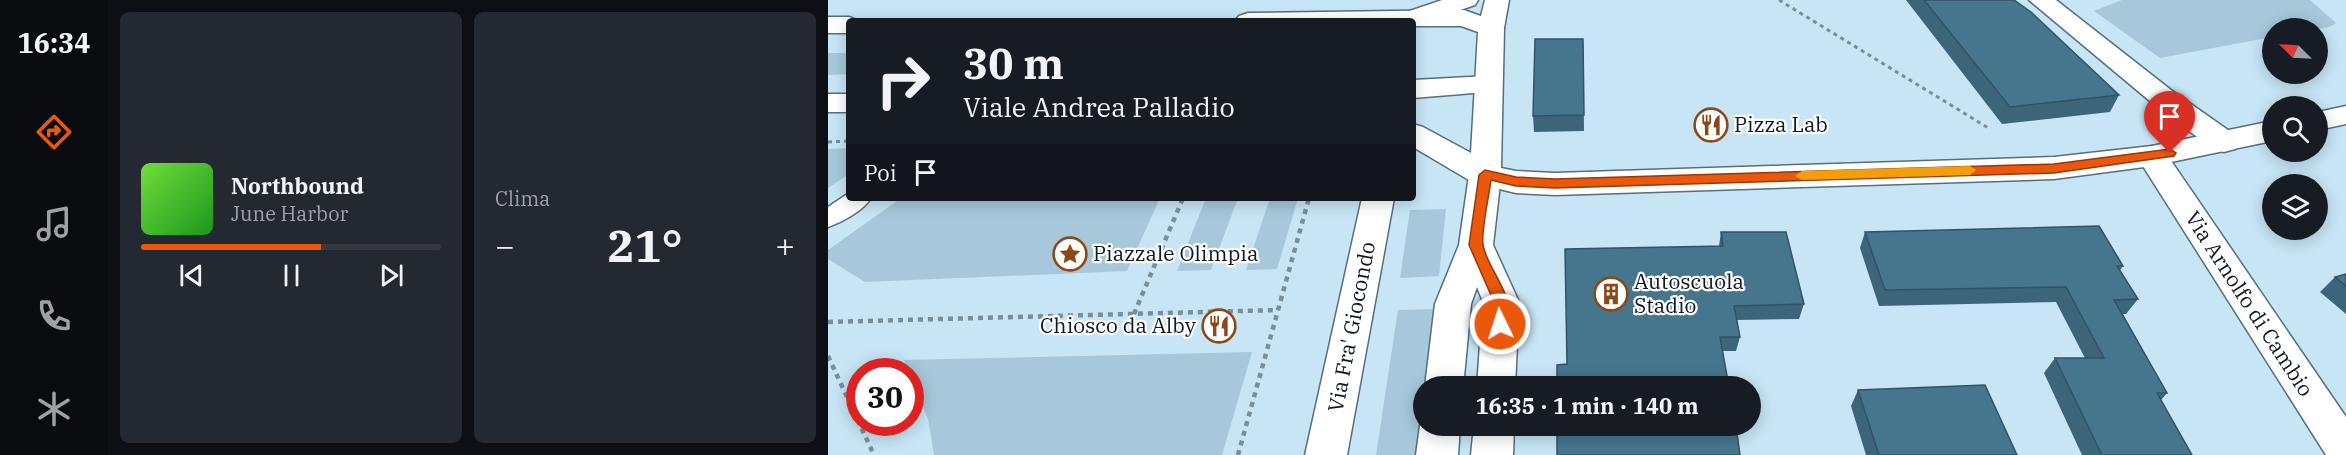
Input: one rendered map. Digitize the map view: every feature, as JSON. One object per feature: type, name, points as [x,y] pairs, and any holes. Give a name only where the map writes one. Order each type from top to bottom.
[{"type":"street","points":[[1411,18],[1466,0]]},
{"type":"street","points":[[1445,376],[1453,304],[1476,245],[1485,175],[1491,28],[1497,0]]},
{"type":"street","points":[[2041,0],[2161,96],[2224,142]]},
{"type":"street","points":[[1416,20],[1464,18],[1491,28]]},
{"type":"street","points":[[828,26],[846,25]]},
{"type":"street","points":[[1416,89],[1488,85]]},
{"type":"street","points":[[828,103],[846,103]]},
{"type":"street","points":[[2328,119],[2346,115]]},
{"type":"street","points":[[1416,136],[1485,175],[1516,182],[1555,184],[2054,168],[2152,156],[2262,133]]},
{"type":"street","name":"Via Arnolfo di Cambio","points":[[2152,156],[2346,451]]},
{"type":"street","name":"Via Fra' Giocondo","points":[[1326,455],[1377,201]]},
{"type":"street","points":[[1476,245],[1501,302],[1497,376]]},
{"type":"street","points":[[1437,455],[1439,436]]},
{"type":"street","points":[[1492,455],[1493,436]]},
{"type":"lane","points":[[828,218],[854,201]]},
{"type":"path","points":[[1779,0],[1990,129]]},
{"type":"path","points":[[828,142],[846,141]]},
{"type":"path","points":[[1134,314],[1183,201]]},
{"type":"path","points":[[1238,455],[1308,201]]},
{"type":"path","points":[[828,322],[1278,310]]},
{"type":"path","points":[[828,356],[874,455]]},
{"type":"shaded area","points":[[2122,0],[2310,0],[2336,23],[2328,27],[2328,18],[2262,18],[2262,39],[2160,58],[2094,11]]},
{"type":"shaded area","points":[[828,53],[846,53],[846,74],[828,75]]},
{"type":"shaded area","points":[[846,148],[846,176],[828,188],[828,149]]},
{"type":"shaded area","points":[[897,201],[1159,201],[1127,271],[865,282],[828,259],[828,250]]},
{"type":"shaded area","points":[[1205,201],[1237,201],[1211,270],[1177,271]]},
{"type":"shaded area","points":[[1269,201],[1297,201],[1277,269],[1246,270]]},
{"type":"shaded area","points":[[1446,209],[1439,276],[1400,278],[1410,210]]},
{"type":"shaded area","points":[[1438,309],[1430,376],[1413,376],[1413,436],[1423,436],[1422,455],[1376,455],[1398,310]]},
{"type":"shaded area","points":[[1252,352],[1222,455],[934,455],[928,419],[924,409],[924,360]]},
{"type":"building","points":[[1924,0],[2014,0],[2031,12],[2119,95],[2010,107]]},
{"type":"building","points":[[1535,39],[1583,39],[1584,115],[1533,116]]},
{"type":"building","points":[[2099,226],[2123,266],[2117,266],[2138,299],[2114,300],[2167,393],[2157,393],[2192,455],[2102,455],[2055,358],[2104,358],[2066,287],[1885,290],[1865,232]]},
{"type":"building","points":[[1721,232],[1786,232],[1804,304],[1734,306],[1740,337],[1720,337],[1727,376],[1557,376],[1557,365],[1567,364],[1565,249],[1723,246]]},
{"type":"building","points":[[2346,274],[2346,286],[2335,277]]},
{"type":"building","points":[[1985,385],[2017,455],[1879,455],[1858,390]]},
{"type":"building","points":[[1557,436],[1737,436],[1740,455],[1557,455]]},
{"type":"slow traffic","points":[[1802,176],[1970,170]]},
{"type":"place","name":"Pizza Lab","points":[[1711,125]]},
{"type":"place","name":"Piazzale Olimpia","points":[[1070,254]]},
{"type":"place","name":"Autoscuola Stadio","points":[[1611,294]]},
{"type":"place","name":"Chiosco da Alby","points":[[1219,326]]},
{"type":"route","points":[[1500,324],[1501,302],[1476,245],[1485,175],[1516,182],[1555,184],[2054,168],[2170,153]]}]
